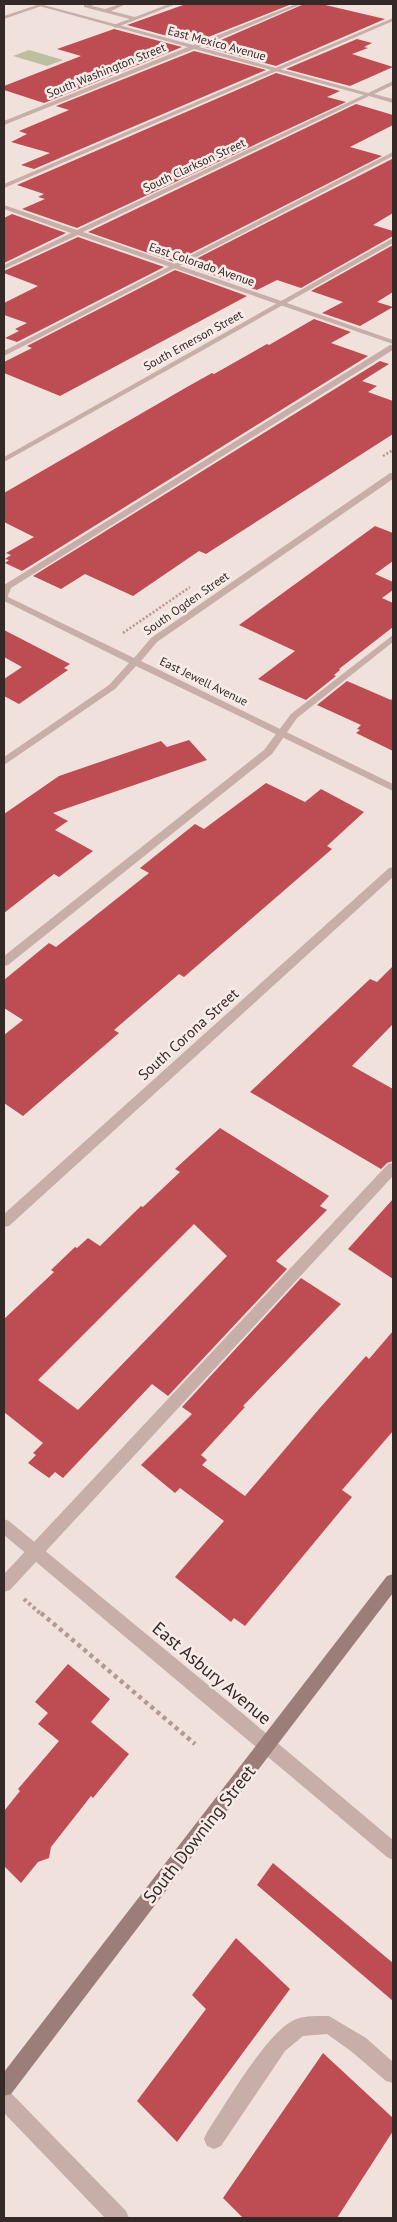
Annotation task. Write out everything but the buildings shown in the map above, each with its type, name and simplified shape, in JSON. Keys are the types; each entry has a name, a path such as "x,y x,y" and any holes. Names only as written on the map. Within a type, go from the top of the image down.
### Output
{"main road":[{"name":"South Downing Street","path":"4,2087 393,1581"}],"street":[{"path":"4,18 40,4"},
{"name":"East Mexico Avenue","path":"40,4 393,101"},
{"path":"92,4 86,6 134,18"},
{"path":"105,11 124,4"},
{"path":"115,26 173,4"},
{"name":"South Washington Street","path":"4,123 300,4"},
{"path":"4,186 393,19"},
{"name":"South Clarkson Street","path":"4,267 393,83"},
{"path":"4,354 393,154"},
{"name":"East Colorado Avenue","path":"4,208 393,342"},
{"name":"South Emerson Street","path":"4,460 393,240"},
{"path":"4,597 7,588 393,347"},
{"name":"South Ogden Street","path":"4,762 112,687 126,675 135,661 154,640 393,475"},
{"name":"East Jewell Avenue","path":"4,597 393,788"},
{"path":"4,962 268,752 294,716 393,638"},
{"name":"South Corona Street","path":"4,1222 393,870"},
{"path":"5,1584 393,1168"},
{"name":"East Asbury Avenue","path":"4,1526 393,1851"},
{"path":"214,2139 278,2044 299,2027 329,2025 359,2045 393,2074"},
{"path":"4,2100 119,2218"}],"path":[{"path":"5,1584 195,1744"}],"green space":[{"path":"29,50 63,60 47,66 13,56"}]}
